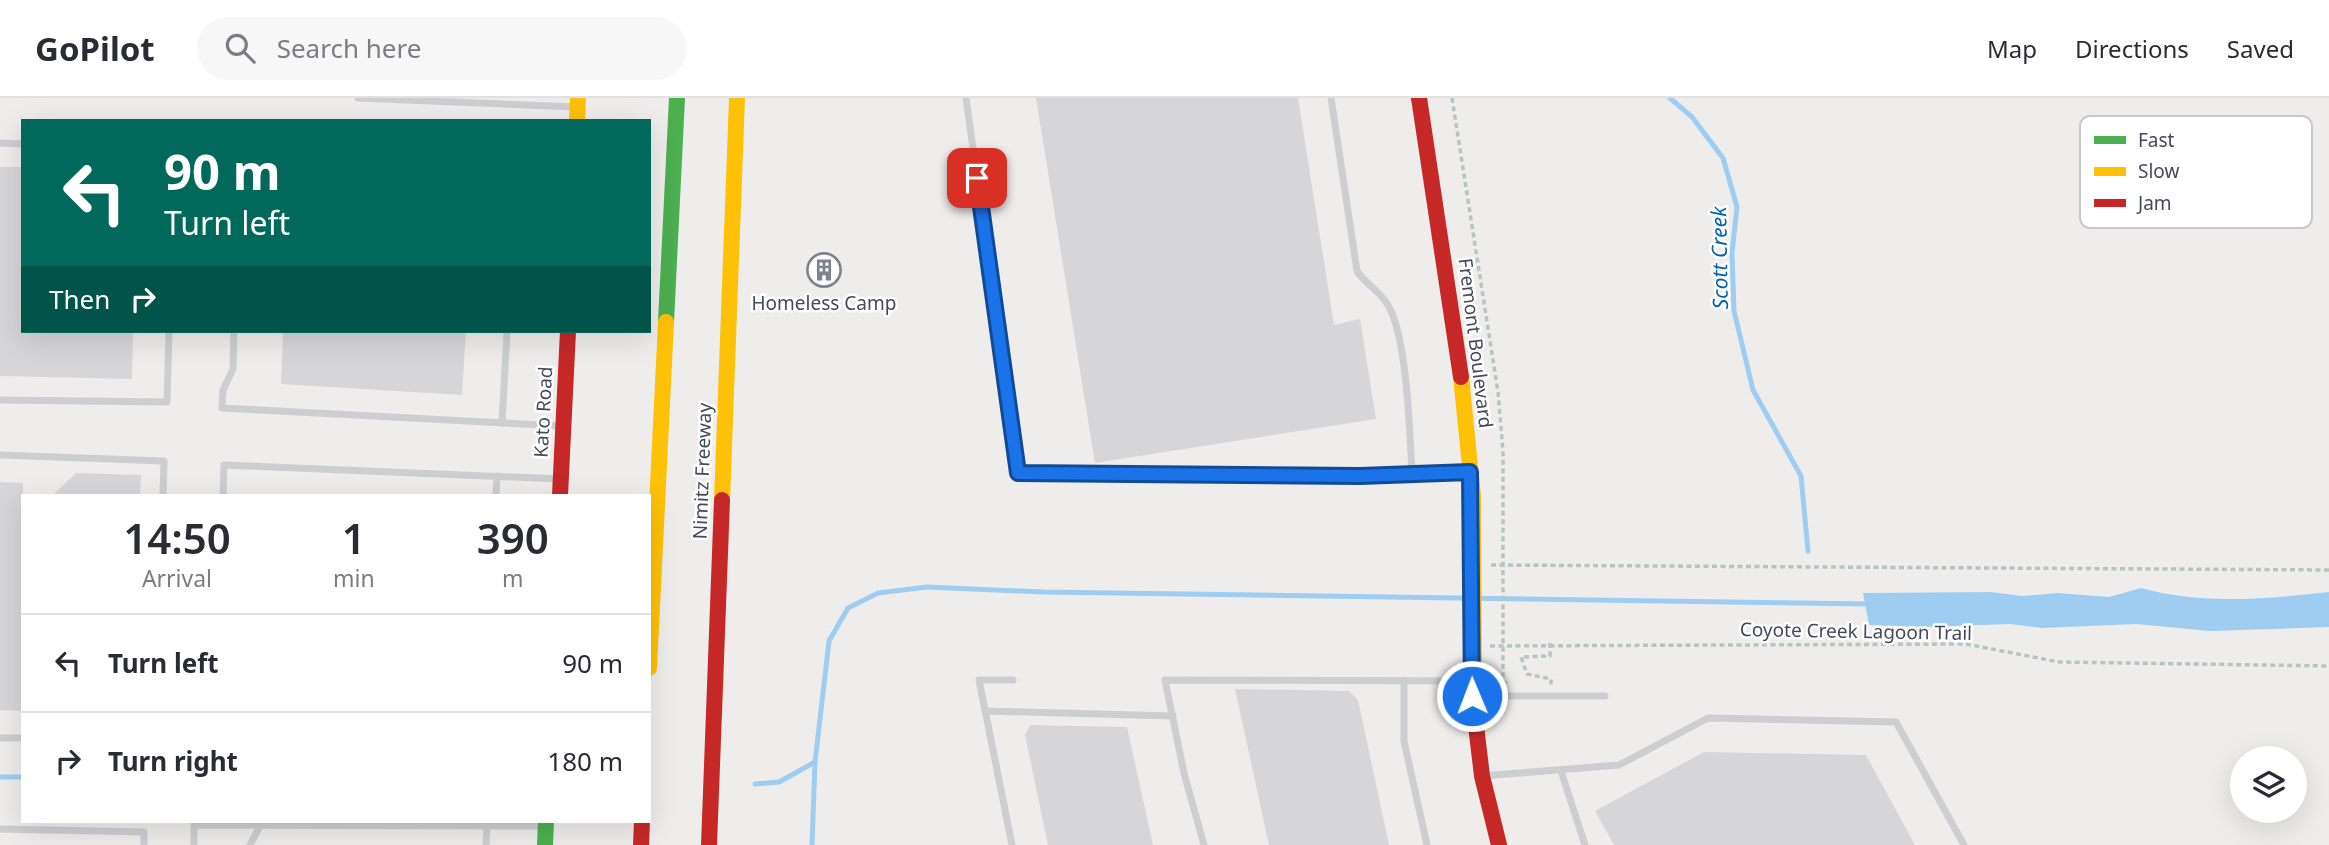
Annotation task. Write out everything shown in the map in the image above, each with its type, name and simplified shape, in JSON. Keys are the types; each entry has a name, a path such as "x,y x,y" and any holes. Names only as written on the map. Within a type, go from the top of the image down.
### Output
{"main road":[{"path":"651,627 677,98"},
{"name":"Nimitz Freeway","path":"709,845 737,98"},
{"name":"Fremont Boulevard","path":"1419,98 1456,331 1470,472 1472,688 1482,776 1499,845"},
{"name":"Kato Road","path":"560,487 568,333"},
{"path":"545,845 546,823"},
{"path":"640,845 642,823"}],"lane":[{"path":"358,98 577,108"},
{"path":"966,98 1018,473 1144,476 1470,472"},
{"path":"1331,98 1357,271 1364,282 1385,299 1394,320 1405,379 1412,474"},
{"path":"0,143 21,144"},
{"path":"0,400 167,402 169,333"},
{"path":"234,333 233,369 223,390 222,408 563,426"},
{"path":"502,423 507,333"},
{"path":"0,455 164,461 163,494"},
{"path":"223,494 224,465 497,476 560,487"},
{"path":"496,494 497,476"},
{"path":"1012,845 979,680 1013,680"},
{"path":"1204,845 1165,680 1404,680 1472,688 1605,696"},
{"path":"1404,680 1404,741 1427,845"},
{"path":"985,711 1172,716"},
{"path":"1482,776 1619,765 1708,719 1896,722 1964,845"},
{"path":"0,738 21,737"},
{"path":"1561,771 1585,845"},
{"path":"194,845 194,825 486,826 546,823"},
{"path":"250,845 260,825"},
{"path":"486,826 486,845"},
{"path":"0,829 145,832 144,845"}],"path":[{"path":"1452,98 1498,392 1503,450 1503,681 1510,685"},
{"path":"1471,565 2329,570"},
{"path":"1537,686 1551,687 1551,679 1527,674 1521,657 1550,656 1550,643"},
{"name":"Coyote Creek Lagoon Trail","path":"1471,652 1502,646 1550,643 1966,645 2059,662 2329,666"}],"water":[{"path":"2141,588 2211,599 2329,592 2329,627 2210,631 2136,624 2042,628 2010,624 1924,627 1869,625 1863,593 1991,592 2022,596 2057,593 2109,597"}],"building":[{"path":"1036,98 1298,98 1334,325 1360,319 1376,419 1095,463"},
{"path":"0,167 21,167 21,333 133,333 132,379 0,376"},
{"path":"283,333 466,333 462,395 281,384"},
{"path":"76,473 141,475 140,494 54,494"},
{"path":"0,482 23,483 21,711 0,710"},
{"path":"1235,689 1349,691 1358,700 1389,845 1269,845"},
{"path":"1030,725 1127,727 1153,845 1048,845 1025,735"},
{"path":"1704,752 1866,755 1915,845 1614,845 1595,811"}],"waterway":[{"name":"Scott Creek","path":"1670,98 1692,117 1723,158 1737,207 1732,253 1734,311 1753,390 1801,476 1808,551"},
{"path":"812,845 815,762 829,641 848,608 878,593 927,587 1043,592 1872,604"},
{"path":"755,784 779,782 815,762"},
{"path":"0,777 21,777"}],"traffic: fast":[{"path":"666,322 677,98"},
{"path":"545,845 546,823"}],"traffic: slow":[{"path":"577,119 578,98"},
{"path":"722,500 737,98"},
{"path":"651,627 666,322"},
{"path":"1461,377 1473,496 1474,709"}],"traffic: jam":[{"path":"1419,98 1461,377"},
{"path":"560,494 568,333"},
{"path":"709,845 722,500"},
{"path":"1474,709 1482,776 1499,845"},
{"path":"641,845 642,823"}],"place":[{"name":"Homeless Camp","path":"824,270"}],"route":[{"path":"977,178 1018,473 1360,476 1470,472 1473,496 1472,696"}]}
